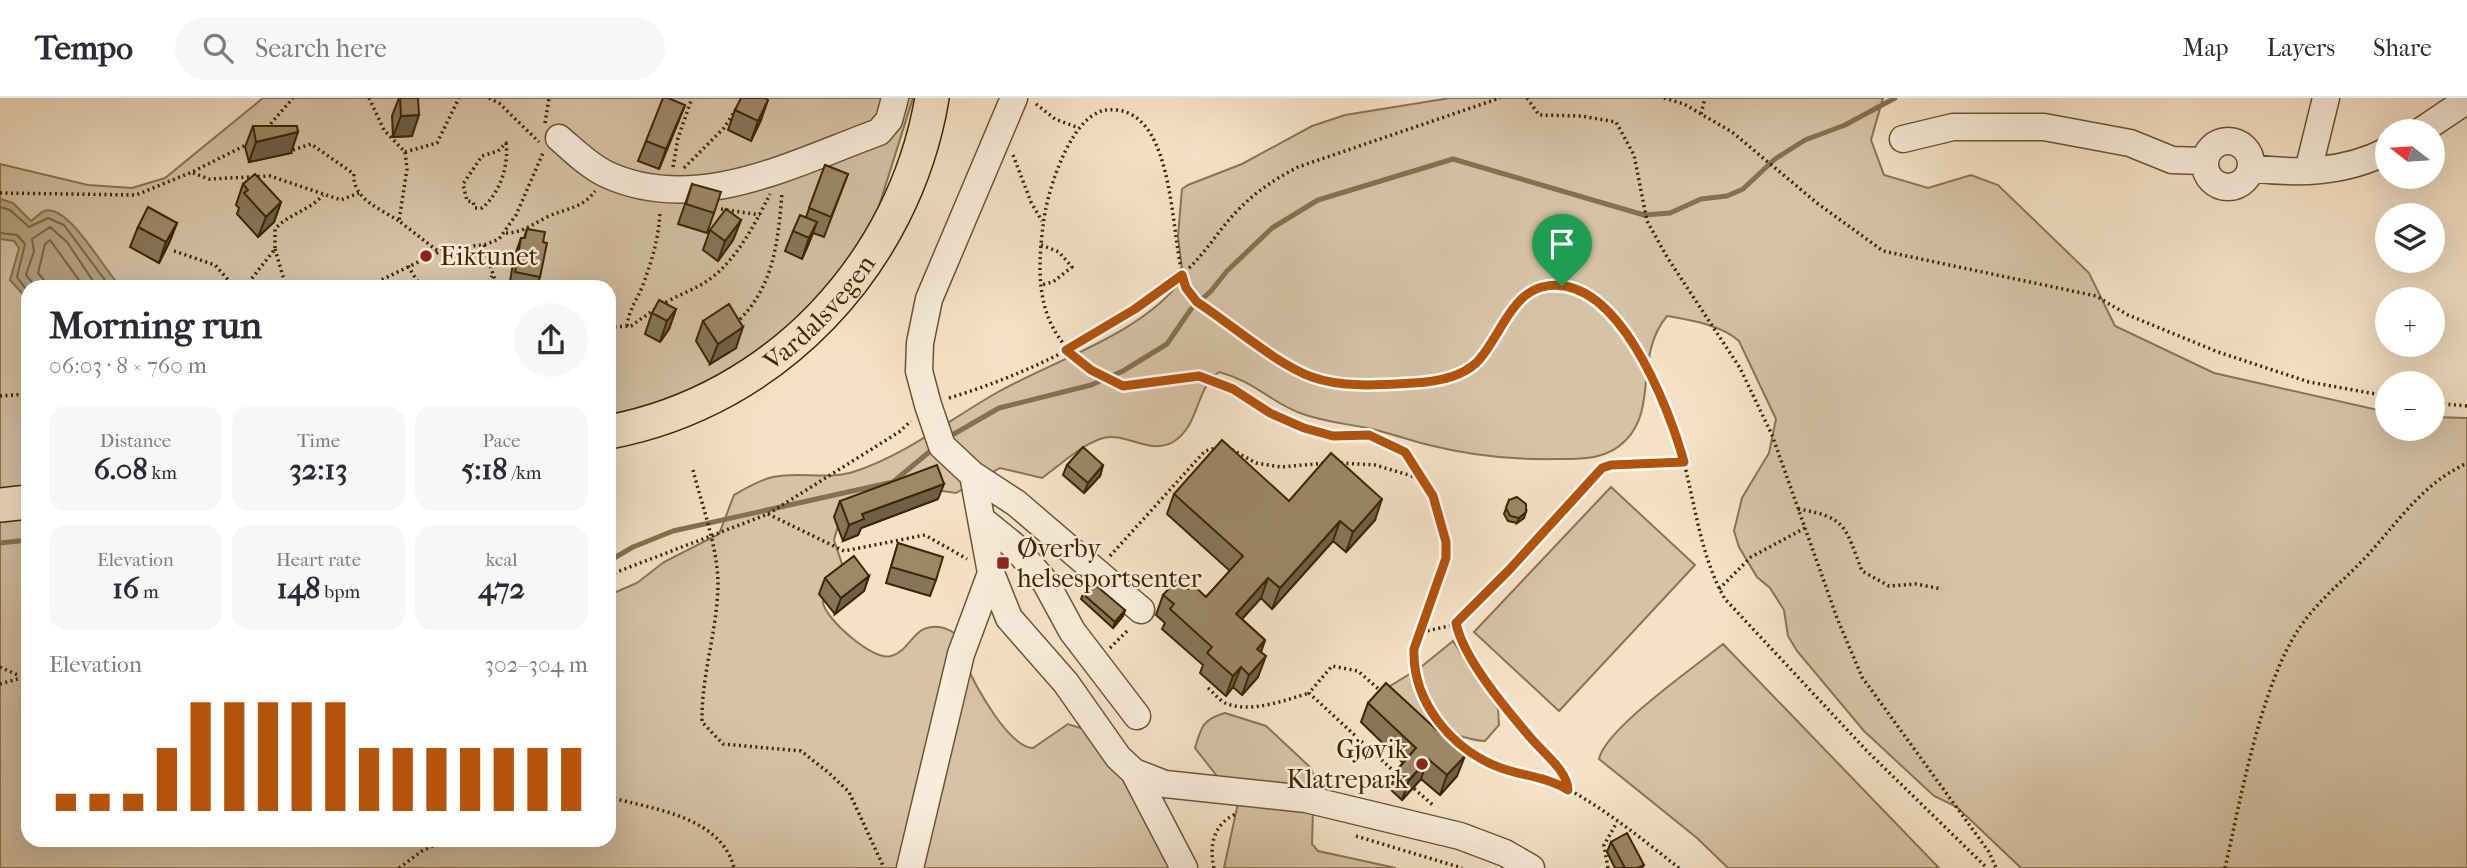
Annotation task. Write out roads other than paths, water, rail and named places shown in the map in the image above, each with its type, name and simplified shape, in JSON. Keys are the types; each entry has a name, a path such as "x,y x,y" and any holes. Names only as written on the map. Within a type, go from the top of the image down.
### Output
{"main road":[{"name":"Vardalsvegen","path":"616,431 649,425 717,396 785,352 813,326 855,280 892,222 920,152 932,98"},
{"path":"0,505 21,503"}],"street":[{"path":"552,143 605,174 687,192 784,171 879,131 889,120 895,98"},
{"path":"1014,98 929,299 920,343 919,371 934,428 942,446 973,475 1016,503 1142,610"},
{"path":"2308,171 2326,98"},
{"path":"2439,119 2467,100"},
{"path":"1903,139 1954,127 2044,127 2130,143 2172,160 2204,161 2209,178 2224,187 2240,184 2251,168 2308,171 2354,164 2375,156"},
{"path":"973,475 991,573 1009,618 1066,683 1118,757 1134,772 1184,868"},
{"path":"981,519 1013,545 1046,583 1072,631 1137,716"},
{"path":"910,868 961,654 991,573"},
{"path":"1134,772 1164,784 1306,799 1460,836 1505,853 1531,868"}],"water":[{"path":"0,199 13,203 31,221 44,211 54,211 75,227 115,280 21,280 21,292 10,280 19,248 14,241 0,239"}],"waterway":[{"path":"947,438 999,408 1091,385 1123,371 1167,344 1191,309 1272,228 1318,200 1453,159 1644,215 1670,213 1701,199 1727,196 1743,189 1775,159 1805,140 1845,125 1895,98"},
{"path":"616,557 673,531 893,482 934,448"},
{"path":"0,543 21,541"}],"place":[{"name":"Eiktunet","path":"426,256"},
{"name":"Øverby helsesportsenter","path":"1003,563"},
{"name":"Gjøvik Klatrepark","path":"1422,764"}]}
